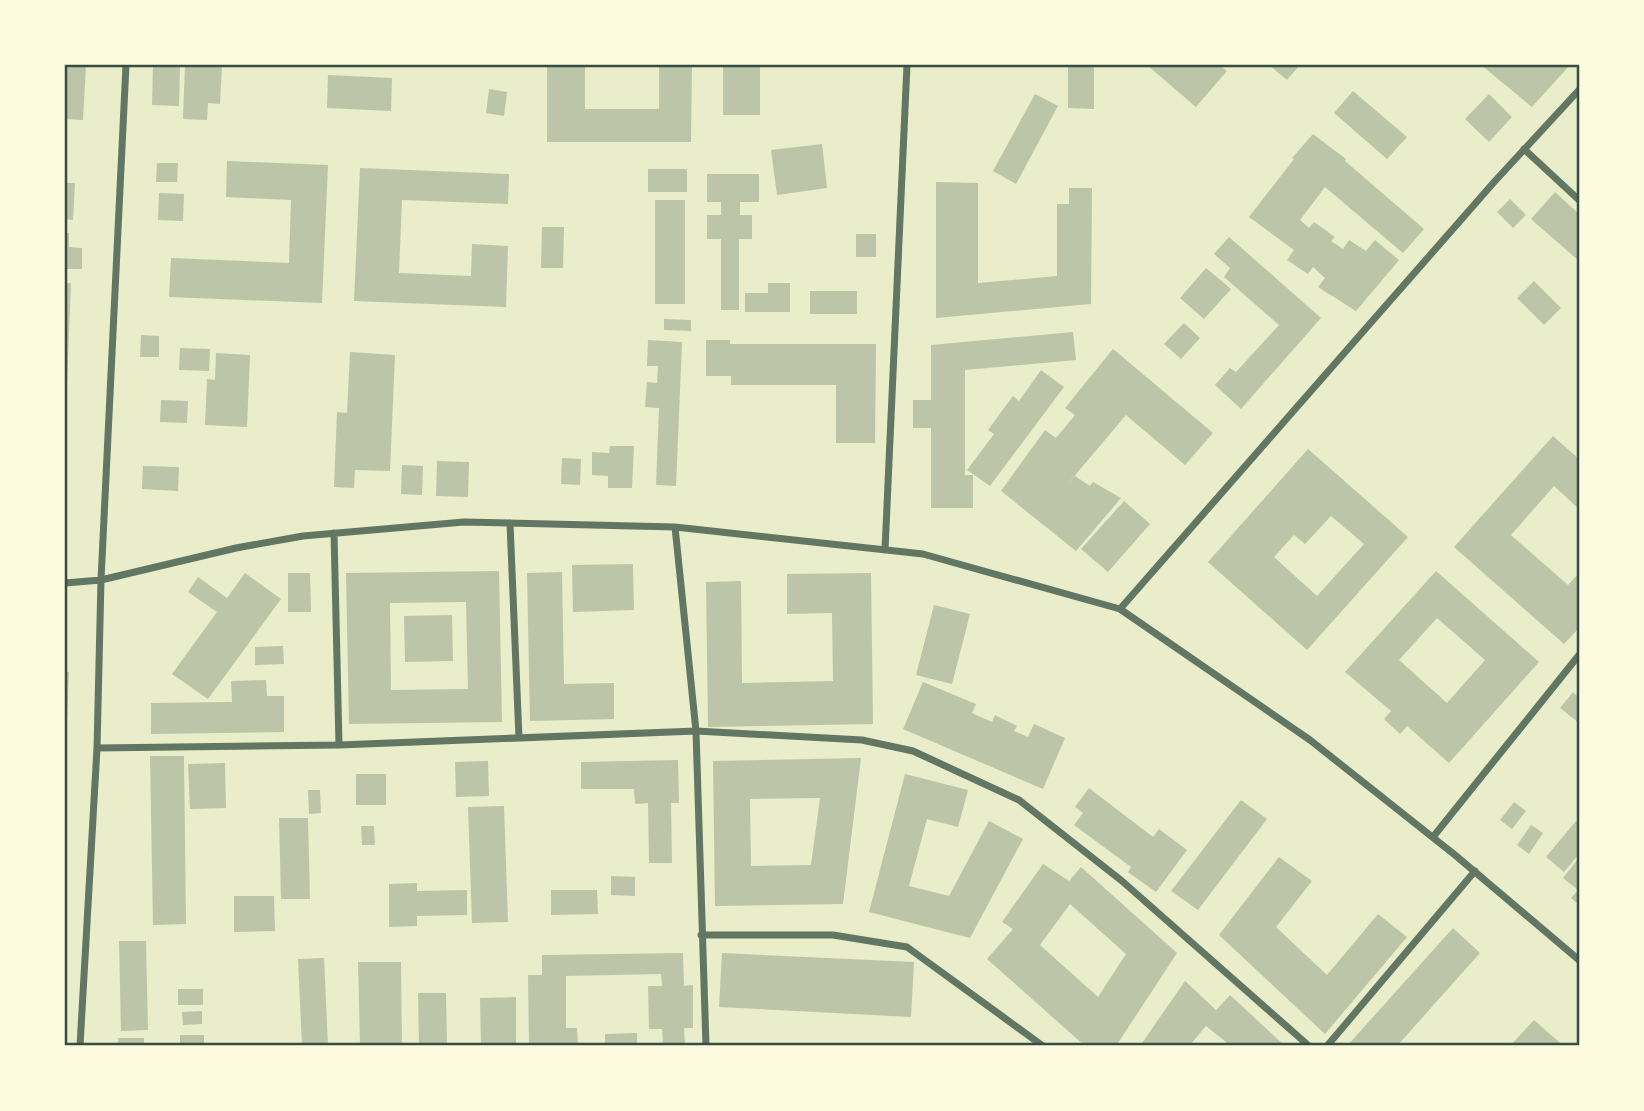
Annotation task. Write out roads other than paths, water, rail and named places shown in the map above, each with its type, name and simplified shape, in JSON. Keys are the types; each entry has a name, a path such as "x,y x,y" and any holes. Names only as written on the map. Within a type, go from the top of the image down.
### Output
{"street":[{"path":"80,1046 97,748 101,580 126,65"},
{"path":"885,550 907,65"},
{"path":"1120,609 1524,149 1579,90"},
{"path":"1524,149 1579,200"},
{"path":"65,583 101,580 236,548 303,536 464,522 675,527 923,554 1120,609 1310,740 1475,871 1579,960"},
{"path":"510,523 519,738"},
{"path":"675,527 696,731 706,1046"},
{"path":"334,533 339,745"},
{"path":"1433,837 1579,655"},
{"path":"97,748 339,745 696,731 862,740 913,751 1019,800 1122,881 1309,1046"},
{"path":"1327,1046 1475,871"},
{"path":"701,935 833,935 907,947 1042,1046"}]}
